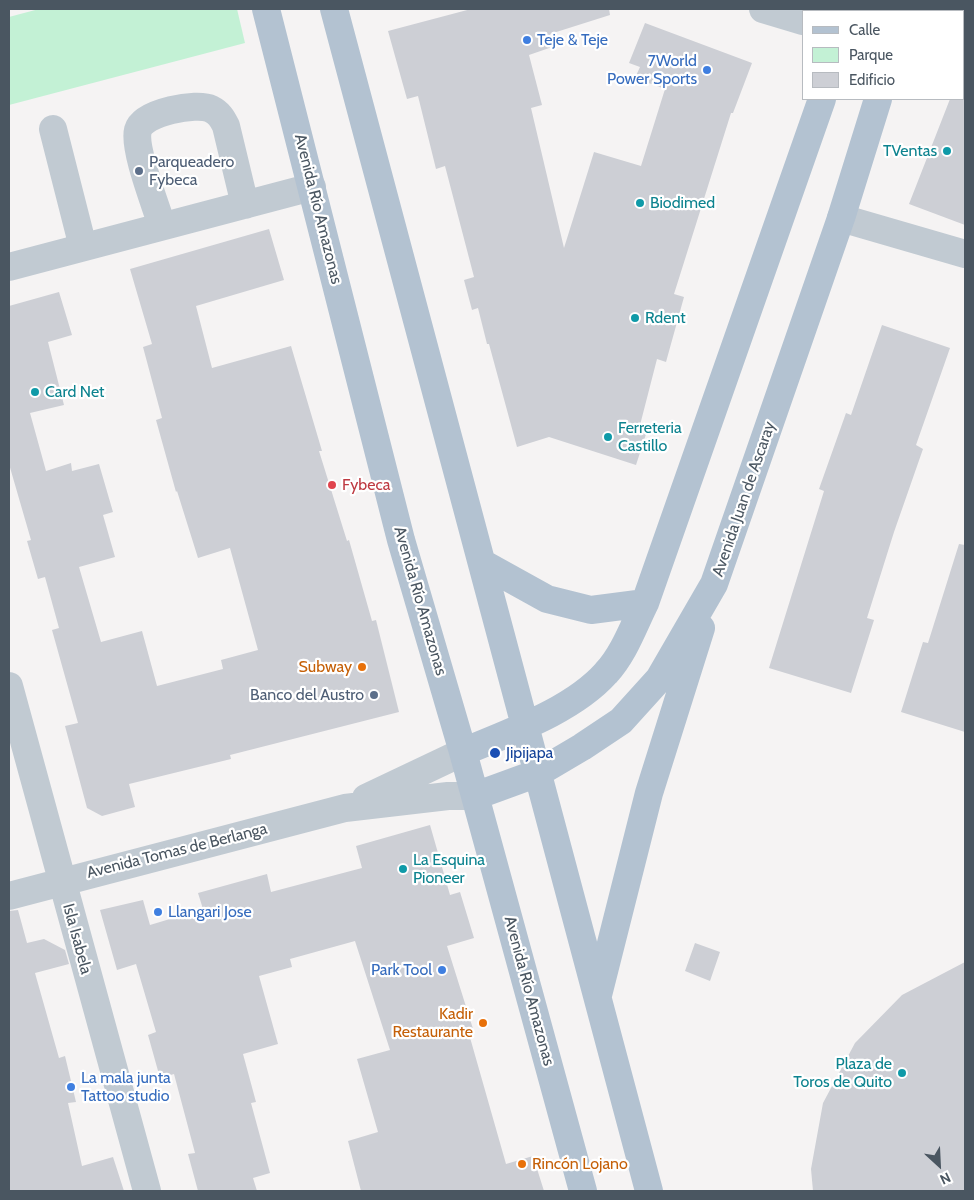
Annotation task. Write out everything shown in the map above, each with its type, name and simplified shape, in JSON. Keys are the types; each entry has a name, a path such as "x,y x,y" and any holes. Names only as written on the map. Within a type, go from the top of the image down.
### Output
{"main road":[{"name":"Avenida Río Amazonas","path":"266,9 401,540 463,752 583,1191"},
{"path":"334,9 649,1191"},
{"path":"463,752 525,726 577,698 607,672 628,638 645,603 822,100"},
{"name":"Avenida Juan de Ascaray","path":"475,796 538,773 621,721 659,679 714,584 841,218 878,100"},
{"path":"482,563 546,599 591,610 645,603"},
{"path":"597,997 649,793 714,584"}],"street":[{"path":"763,9 802,21"},
{"path":"162,226 137,144 138,128 145,120 160,113 186,108 209,108 220,114 226,126 244,204"},
{"path":"53,129 83,247"},
{"path":"9,267 312,187"},
{"path":"841,218 965,254"},
{"name":"Isla Isabela","path":"9,686 147,1191"},
{"name":"Avenida Tomas de Berlanga","path":"345,808 463,752"},
{"name":"Avenida Tomas de Berlanga","path":"9,896 345,808 448,796 475,796"}],"green space":[{"path":"39,9 237,9 245,43 9,105 9,17"}],"building":[{"path":"471,9 609,9 610,15 550,34 555,46 529,55 542,105 531,108 564,248 594,152 641,166 665,89 635,78 640,67 629,63 645,23 752,63 733,113 731,113 674,294 684,297 666,362 657,359 639,429 647,431 636,465 549,437 517,447 478,308 472,310 464,280 474,277 445,166 436,169 418,96 407,99 388,31"},
{"name":"TVentas","path":"964,64 965,225 909,204 950,100 964,100"},
{"path":"269,229 284,280 196,306 212,368 291,346 322,451 319,451 347,541 349,540 372,621 376,620 399,712 230,755 231,759 129,784 135,807 102,816 87,808 65,726 78,723 52,630 59,628 45,577 38,579 27,541 31,540 9,464 9,306 59,292 72,335 48,342 64,405 30,413 46,471 71,463 72,471 99,464 113,512 103,515 115,557 79,567 101,642 142,631 157,686 223,669 221,660 258,650 230,548 198,558 176,492 156,420 162,418 143,347 152,344 130,269"},
{"path":"882,325 950,348 916,445 923,449 867,618 874,620 851,693 769,668 824,491 819,489 846,413 851,415"},
{"path":"959,544 965,545 965,732 901,712 923,642 928,643"},
{"path":"430,825 450,895 460,892 474,938 447,946 474,1032 469,1034 506,1164 533,1156 544,1191 361,1191 348,1141 378,1132 357,1059 390,1050 355,941 290,959 292,967 259,976 278,1044 243,1054 256,1102 251,1103 270,1173 253,1178 257,1191 198,1191 188,1154 195,1153 174,1074 160,1078 148,1035 156,1032 136,964 117,970 100,910 143,900 150,925 203,909 198,893 267,874 271,892 362,868 356,846"},
{"path":"18,910 27,943 44,939 65,950 69,964 35,973 59,1058 65,1056 76,1102 68,1103 82,1166 113,1157 124,1191 9,1191 9,911"},
{"path":"695,943 720,952 710,981 685,971"},
{"name":"Plaza de Toros de Quito","path":"965,962 965,1191 813,1191 811,1169 823,1103 855,1043 902,995"}],"place":[{"name":"Teje & Teje","path":"527,40"},
{"name":"7World Power Sports","path":"707,70"},
{"name":"TVentas","path":"947,151"},
{"name":"Parqueadero Fybeca","path":"139,171"},
{"name":"Biodimed","path":"640,203"},
{"name":"Rdent","path":"635,318"},
{"name":"Card Net","path":"35,392"},
{"name":"Ferreteria Castillo","path":"608,437"},
{"name":"Fybeca","path":"332,485"},
{"name":"Subway","path":"362,667"},
{"name":"Banco del Austro","path":"374,695"},
{"name":"Jipijapa","path":"495,753"},
{"name":"La Esquina Pioneer","path":"403,869"},
{"name":"Llangari Jose","path":"158,912"},
{"name":"Park Tool","path":"442,970"},
{"name":"Kadir Restaurante","path":"483,1023"},
{"name":"Plaza de Toros de Quito","path":"902,1073"},
{"name":"La mala junta Tattoo studio","path":"71,1087"},
{"name":"Rincón Lojano","path":"522,1164"}]}
